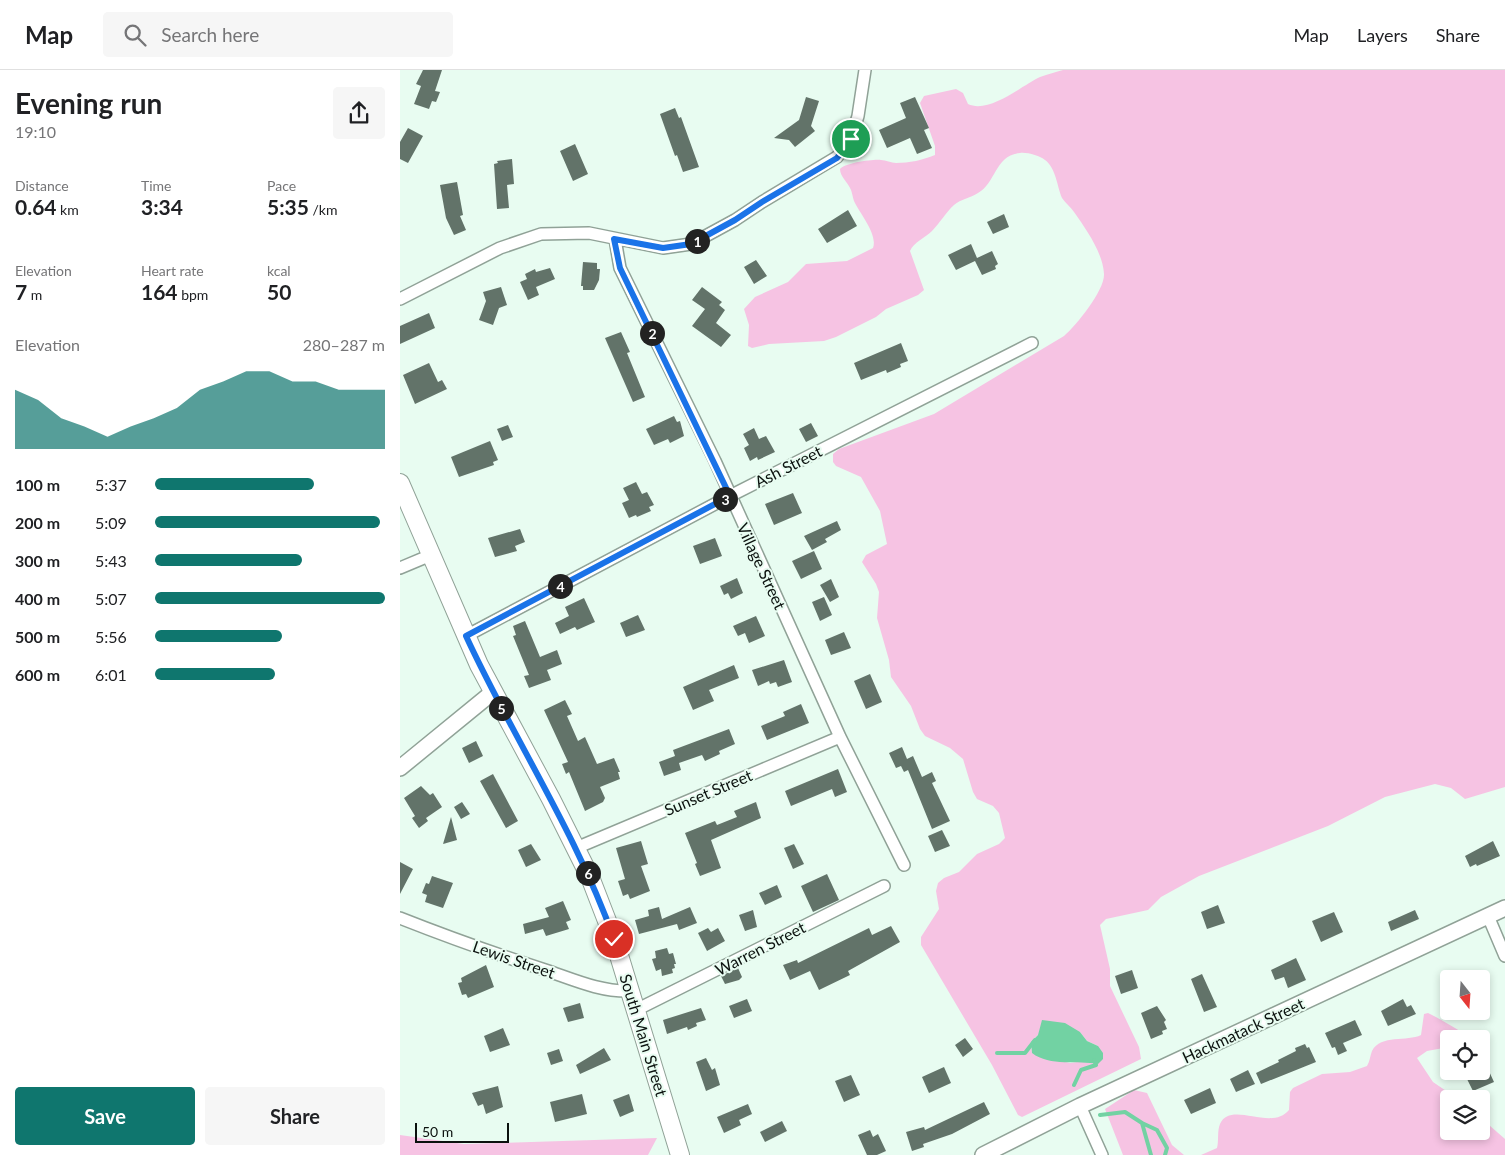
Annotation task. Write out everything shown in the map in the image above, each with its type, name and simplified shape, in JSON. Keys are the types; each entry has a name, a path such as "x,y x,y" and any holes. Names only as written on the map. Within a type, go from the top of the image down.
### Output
{"main road":[{"name":"South Main Street","path":"400,483 466,636 493,692 576,848 605,914 680,1155"}],"street":[{"path":"400,298 500,248 541,234 589,233 663,248 691,244 735,220 837,158 851,139 858,116 865,70"},
{"name":"Village Street","path":"614,239 620,268 730,496 840,737 904,865"},
{"name":"Ash Street","path":"466,636 730,496 1032,343"},
{"path":"400,568 431,556"},
{"path":"400,768 493,692"},
{"name":"Sunset Street","path":"576,848 840,737"},
{"name":"Warren Street","path":"636,1010 884,886"},
{"name":"Hackmatack Street","path":"983,1155 1080,1106 1505,908"},
{"path":"1488,916 1505,956"},
{"name":"Lewis Street","path":"400,918 502,956 591,985 608,990 630,990"},
{"path":"1080,1106 1102,1155"}],"shaded area":[{"path":"1063,70 1505,70 1505,787 1465,799 1451,788 1435,784 1385,797 1328,826 1199,876 1161,897 1148,910 1106,919 1100,925 1110,969 1110,986 1139,1047 1141,1059 1022,1117 1018,1115 992,1065 921,945 921,937 939,909 936,891 938,883 944,878 959,872 977,854 999,844 1005,838 999,813 993,806 977,799 963,759 950,748 925,736 920,729 911,706 891,677 889,660 877,618 879,592 862,562 866,555 887,544 880,511 861,477 836,466 833,462 833,454 839,449 934,414 1064,336 1082,316 1100,289 1104,274 1101,258 1084,226 1062,198 1054,172 1049,163 1037,156 1020,153 1005,159 984,188 975,195 954,205 932,231 912,248 910,251 924,290 918,295 886,309 876,317 836,337 824,341 769,344 752,348 748,346 749,325 744,309 755,297 788,282 806,264 847,261 873,248 874,242 871,230 854,201 851,190 841,175 840,169 853,163 866,161 906,162 921,160 935,155 935,146 920,103 924,96 956,89 963,93 968,104 976,106 985,105 1005,98 1040,77","holes":["1080,1032 1087,1041 1098,1046 1098,1064 1083,1061 1070,1063 1032,1053 1031,1042 1038,1035"]},
{"path":"1428,1013 1458,1030 1440,1030 1440,1049 1427,1051 1417,1058 1433,1082 1445,1090 1440,1090 1440,1140 1490,1140 1490,1126 1505,1139 1505,1155 1201,1155 1217,1148 1219,1127 1225,1117 1233,1115 1262,1118 1281,1116 1289,1110 1290,1092 1293,1088 1322,1074 1350,1072 1367,1066 1372,1051 1381,1042 1421,1035 1424,1014"},
{"path":"1042,1020 1065,1023 1080,1032 1087,1041 1098,1046 1103,1053 1103,1059 1098,1064 1056,1062 1032,1053 1031,1042 1038,1035"},
{"path":"1134,1090 1147,1093 1172,1145 1184,1155 1123,1155 1105,1109"},
{"path":"400,1135 464,1144 657,1138 648,1155 400,1155"}],"building":[{"path":"423,70 442,70 435,91 440,92 436,102 432,101 429,109 414,104 421,86 416,84"},
{"path":"806,97 819,101 811,126 815,131 795,147 789,140 774,138 799,120"},
{"path":"915,97 929,128 924,130 932,148 917,154 910,138 887,148 879,130 906,118 900,103"},
{"path":"675,108 679,118 681,117 699,167 683,172 677,155 675,156 660,114"},
{"path":"408,128 423,136 408,163 400,159 400,142"},
{"path":"575,144 588,174 573,181 560,151"},
{"path":"512,159 514,184 507,185 509,208 497,209 494,164 498,163 497,161"},
{"path":"457,182 463,215 460,216 466,230 454,235 446,218 440,185"},
{"path":"848,210 857,226 827,243 818,229"},
{"path":"1004,214 1009,227 993,234 987,222"},
{"path":"971,244 977,258 992,251 998,264 995,266 996,269 982,275 975,261 956,270 948,255"},
{"path":"756,260 767,276 754,284 744,267"},
{"path":"583,262 597,263 597,269 600,269 599,280 594,290 583,290 583,286 581,286"},
{"path":"550,268 555,279 536,287 539,295 528,300 520,282 527,279 525,274 535,269 536,272"},
{"path":"501,287 507,305 499,308 493,325 479,320 486,301 483,292"},
{"path":"702,287 722,302 719,305 725,310 716,323 731,335 721,347 692,326 705,309 692,300"},
{"path":"429,313 435,328 400,344 400,326"},
{"path":"621,332 630,352 627,353 645,397 633,402 605,338"},
{"path":"901,343 908,361 900,364 901,367 887,373 886,370 861,380 854,363"},
{"path":"429,363 438,382 442,380 447,389 415,404 403,375"},
{"path":"674,416 677,422 680,421 684,436 670,443 668,439 654,445 646,429"},
{"path":"811,423 818,436 806,442 799,429"},
{"path":"508,425 513,437 502,441 497,429"},
{"path":"754,428 759,439 766,436 775,452 758,460 757,457 750,461 744,448 749,445 743,434"},
{"path":"490,441 498,460 493,462 494,465 459,477 451,457"},
{"path":"636,482 642,494 647,492 654,505 649,507 651,511 629,518 622,503 629,500 623,488"},
{"path":"793,493 802,513 774,525 765,504"},
{"path":"837,521 841,530 825,539 827,542 812,550 804,536"},
{"path":"520,529 525,542 515,546 517,551 495,557 488,538"},
{"path":"715,538 722,556 700,564 693,546"},
{"path":"814,551 822,569 801,579 792,561"},
{"path":"737,578 743,593 731,599 728,593 724,595 720,586"},
{"path":"831,579 839,597 830,602 820,585"},
{"path":"824,597 832,615 820,621 812,602"},
{"path":"584,598 595,622 577,630 575,627 560,634 555,623 569,616 565,607"},
{"path":"638,615 645,630 626,637 620,623"},
{"path":"756,616 765,636 749,643 745,633 738,636 733,626"},
{"path":"525,621 540,657 557,650 562,664 547,670 551,680 529,688 524,676 529,675 513,636 516,635 513,626"},
{"path":"844,632 851,648 831,655 825,640"},
{"path":"784,660 792,682 778,687 776,682 770,684 769,681 758,686 752,670"},
{"path":"734,665 739,678 709,690 714,701 693,710 683,687"},
{"path":"870,674 882,702 866,709 854,681"},
{"path":"565,700 572,714 567,716 578,741 585,737 597,764 614,758 620,772 618,772 620,779 600,787 605,798 603,802 585,811 569,772 566,774 562,764 568,762 544,710"},
{"path":"801,704 809,723 767,740 761,726 785,716 783,712"},
{"path":"729,729 735,744 719,751 720,754 705,761 702,755 679,763 681,770 664,776 659,762 675,756 673,750"},
{"path":"476,741 483,756 469,763 462,748"},
{"path":"902,747 907,759 913,756 922,777 932,772 936,781 932,783 950,821 932,829 908,770 904,772 901,766 896,768 889,753"},
{"path":"838,769 847,792 835,797 832,789 791,806 785,791"},
{"path":"493,774 518,821 506,828 480,781"},
{"path":"421,786 430,795 433,793 442,807 426,818 428,821 419,828 412,818 415,816 404,798"},
{"path":"462,802 470,814 461,819 454,807"},
{"path":"756,802 761,818 711,840 721,868 700,876 685,833 715,821 717,825 737,817 734,811"},
{"path":"451,817 457,840 443,844"},
{"path":"942,830 950,846 935,852 928,836"},
{"path":"641,841 648,864 641,866 650,891 630,899 628,894 623,896 618,881 625,879 616,848"},
{"path":"1493,841 1500,856 1470,867 1465,856"},
{"path":"531,844 541,860 526,867 518,850"},
{"path":"794,844 804,864 793,869 784,848"},
{"path":"400,862 413,869 400,894"},
{"path":"827,874 839,900 813,912 801,886"},
{"path":"432,876 453,883 443,908 425,902 427,895 422,893 426,883 429,884"},
{"path":"777,885 782,897 765,905 759,893"},
{"path":"563,901 571,920 566,922 569,929 546,936 543,929 525,934 523,924 549,917 545,908"},
{"path":"1218,905 1225,923 1207,929 1201,912"},
{"path":"659,907 662,919 690,907 697,923 679,930 677,924 639,934 635,920 649,916 648,910"},
{"path":"753,910 757,927 745,931 739,915"},
{"path":"1415,910 1419,919 1391,931 1388,922"},
{"path":"1334,912 1343,932 1321,942 1312,921"},
{"path":"891,926 900,942 848,971 850,975 819,990 810,971 790,980 783,965 797,960 798,963 869,928 872,935"},
{"path":"708,928 711,932 718,928 725,941 707,951 698,933"},
{"path":"667,948 669,954 673,953 676,964 674,964 675,968 672,969 673,973 662,976 661,969 656,971 652,959 656,958 655,951"},
{"path":"1296,958 1306,980 1288,988 1284,977 1275,980 1271,970"},
{"path":"486,965 494,987 468,998 466,994 462,995 458,983 462,982 461,978"},
{"path":"738,968 742,977 739,980 725,984 721,976"},
{"path":"1132,970 1138,988 1121,994 1115,976"},
{"path":"1202,974 1217,1007 1204,1012 1191,979"},
{"path":"747,999 752,1011 734,1018 729,1006"},
{"path":"1403,999 1407,1007 1411,1005 1416,1014 1388,1026 1381,1011"},
{"path":"580,1003 584,1018 568,1022 563,1008"},
{"path":"1157,1006 1166,1020 1164,1022 1167,1029 1162,1031 1163,1034 1151,1039 1141,1013"},
{"path":"701,1008 706,1020 696,1023 697,1026 688,1030 687,1027 667,1034 663,1020"},
{"path":"1355,1020 1362,1035 1343,1043 1347,1051 1338,1055 1335,1047 1332,1048 1325,1033"},
{"path":"503,1028 510,1045 490,1052 484,1036"},
{"path":"965,1038 973,1049 963,1057 955,1045"},
{"path":"1305,1044 1307,1048 1309,1047 1316,1062 1261,1084 1256,1073 1279,1062 1278,1060 1296,1051 1295,1048"},
{"path":"604,1048 611,1060 580,1074 576,1065"},
{"path":"559,1049 563,1061 551,1065 547,1053"},
{"path":"706,1058 712,1070 715,1068 720,1085 706,1091 696,1062"},
{"path":"944,1067 951,1083 929,1093 922,1077"},
{"path":"1248,1070 1255,1084 1236,1092 1230,1079"},
{"path":"1490,1073 1494,1082 1472,1090 1468,1080 1490,1080"},
{"path":"851,1075 860,1095 844,1102 835,1081"},
{"path":"498,1086 503,1107 486,1114 483,1104 478,1106 472,1093"},
{"path":"1210,1088 1216,1103 1191,1114 1184,1100"},
{"path":"582,1094 587,1114 555,1122 550,1102"},
{"path":"629,1094 634,1111 620,1117 613,1100"},
{"path":"984,1102 990,1114 952,1134 923,1144 924,1147 912,1151 906,1132 924,1127 925,1130"},
{"path":"748,1104 752,1114 739,1120 741,1125 724,1133 717,1117"},
{"path":"782,1121 787,1131 765,1142 760,1132"},
{"path":"870,1130 873,1137 878,1134 886,1151 877,1155 867,1155 858,1135"}],"waterway":[{"path":"997,1053 1025,1053 1035,1040"},
{"path":"1074,1085 1081,1070 1096,1065 1094,1060"},
{"path":"1100,1115 1125,1112 1142,1123 1151,1155"},
{"path":"1142,1123 1157,1130 1167,1148 1165,1155"}],"route":[{"path":"614,939 590,877 576,848 493,692 466,636 730,496 715,460 620,268 614,239 663,248 691,244 735,220 837,158 851,139"}]}
